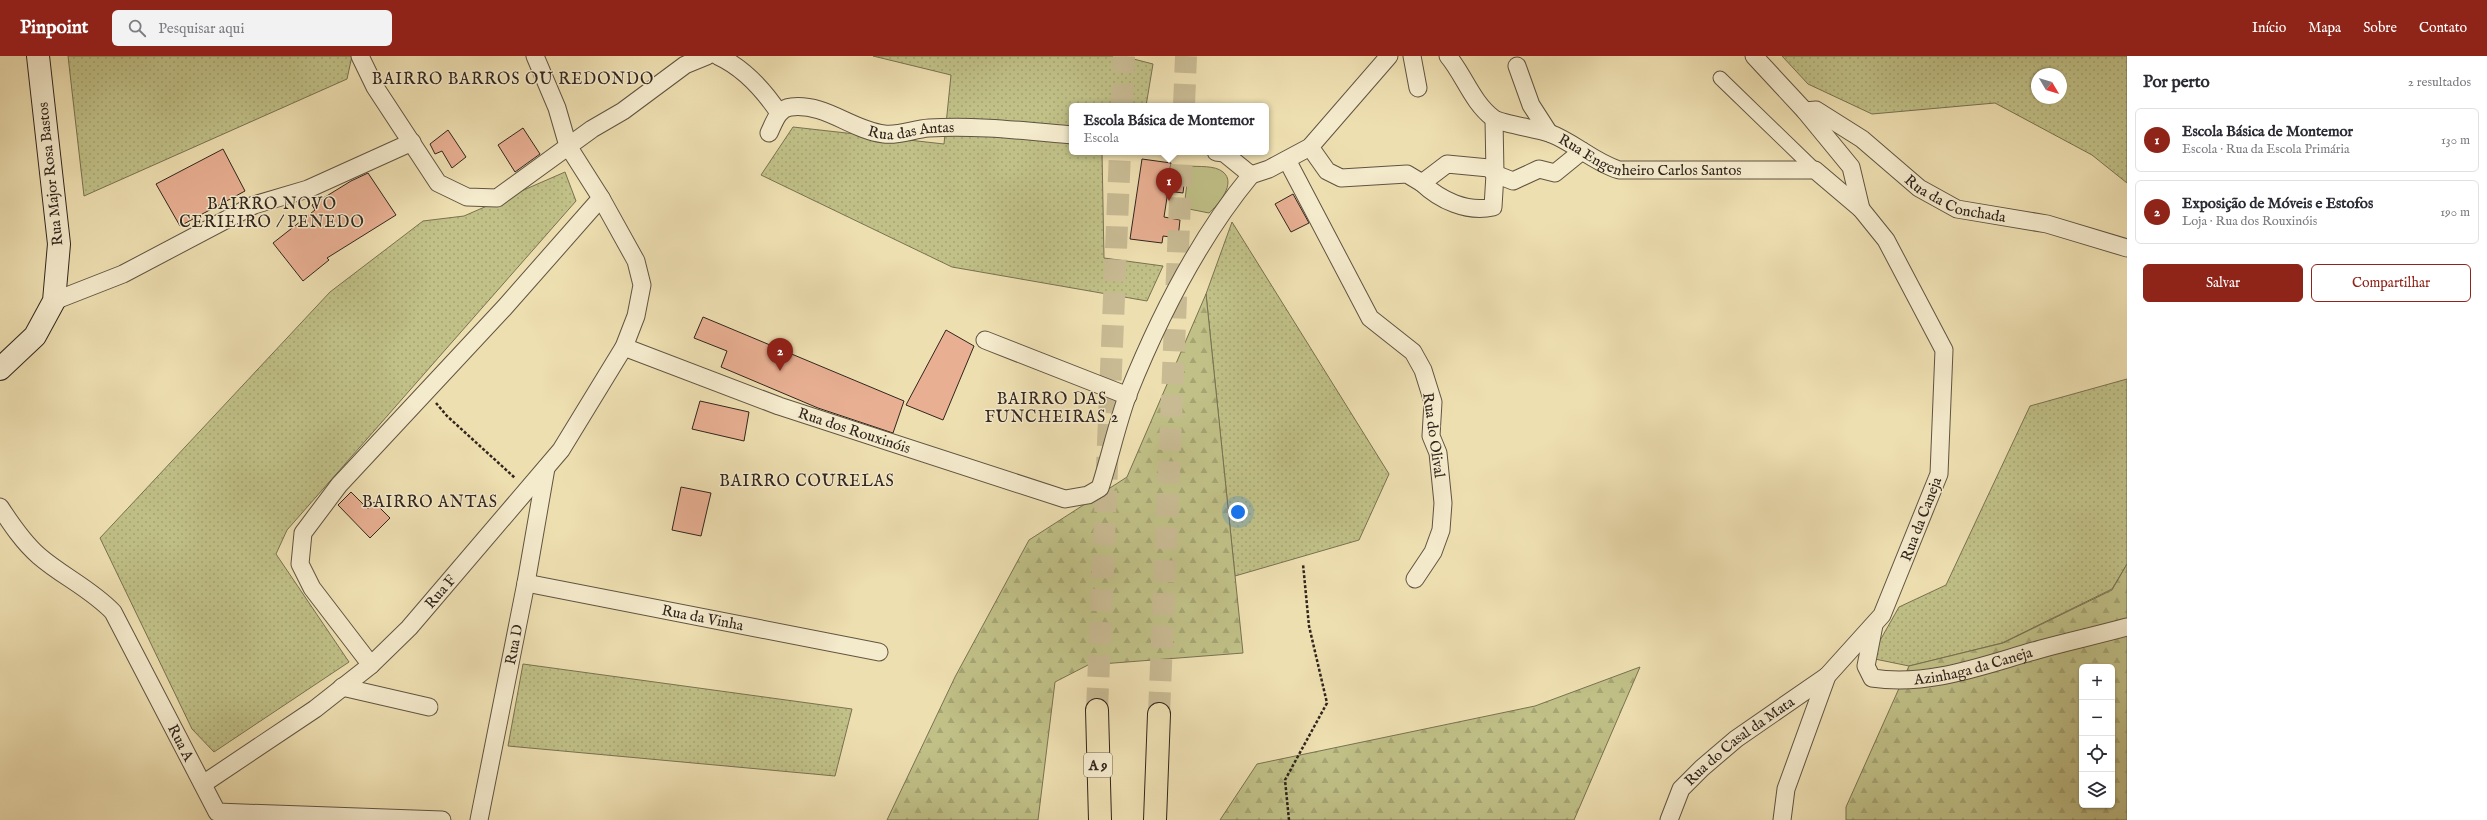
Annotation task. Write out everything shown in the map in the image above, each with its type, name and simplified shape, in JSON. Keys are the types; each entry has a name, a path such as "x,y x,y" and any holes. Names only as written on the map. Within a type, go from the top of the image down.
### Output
{"highway":[{"name":"A 9","path":"1097,710 1100,820"},
{"path":"1155,820 1159,714"}],"main road":[{"name":"Rua Major Rosa Bastos","path":"0,369 35,336 54,301 59,244 38,56"}],"street":[{"path":"360,56 375,87 438,182 467,197 497,198 568,146 623,111 683,60 707,56"},
{"name":"Rua F","path":"203,784 315,709 371,665 409,628 561,450 624,347 636,316 642,285 636,261 601,198 568,146 557,108 535,56"},
{"path":"718,56 734,63 766,93 779,113 769,133"},
{"path":"985,340 1128,396 1171,296 1225,206 1251,175 1287,160 1310,147 1389,56"},
{"path":"1412,56 1418,88"},
{"path":"1754,56 1805,111 1851,167 1861,208"},
{"path":"1310,147 1327,171 1341,178 1406,174 1422,183 1434,194 1460,205 1474,209 1493,207 1495,174 1494,119 1479,104 1452,62"},
{"path":"1517,66 1531,105 1549,133"},
{"path":"1720,78 1815,170 1861,208"},
{"name":"Rua das Antas","path":"779,113 790,107 823,110 862,127 884,134 928,128 1017,130 1069,135"},
{"name":"Rua da Conchada","path":"1805,111 1816,110 1862,139 1919,188 1957,209 2047,224 2127,248"},
{"name":"Rua Engenheiro Carlos Santos","path":"1494,119 1549,133 1604,165 1619,170 1815,170"},
{"path":"54,301 123,274 254,205 308,189 412,142"},
{"path":"1422,183 1447,164 1489,168 1495,174 1513,181 1539,169 1555,173 1582,151"},
{"path":"1226,155 1251,175"},
{"name":"Rua do Olival","path":"1287,160 1370,318 1413,352 1423,370 1433,402 1432,436 1438,453 1443,503 1441,530 1433,552 1415,579"},
{"path":"371,665 309,582 300,564 303,533 340,485 563,242 601,198"},
{"name":"Rua da Caneja","path":"1782,820 1786,788 1827,676 1882,615 1939,474 1944,350 1886,240 1861,208"},
{"name":"Rua dos Rouxinóis","path":"624,347 779,406 950,463 1065,499 1088,496 1100,488 1128,396"},
{"name":"Rua D","path":"479,820 526,583 546,468"},
{"name":"Rua A","path":"0,507 11,524 38,555 102,601 113,612 203,784 217,816 442,820"},
{"name":"Rua da Vinha","path":"526,583 879,652"},
{"name":"Azinhaga da Caneja","path":"1874,625 1866,666 1872,678 1884,680 1954,676 2041,649 2127,627"},
{"name":"Rua do Casal da Mata","path":"1669,820 1681,789 1702,768 1736,739 1827,676"},
{"path":"342,687 429,707"}],"path":[{"path":"426,391 447,416 527,490"},
{"path":"1289,820 1285,780 1327,703 1309,626 1302,564"}],"green space":[{"path":"68,56 352,56 347,79 84,196"},
{"path":"873,56 1122,56 1153,64 1146,103 1069,103 1069,155 1102,155 1104,258 1163,266 1147,301 952,267 761,175 793,127 944,144 951,75"},
{"path":"1782,56 2127,56 2127,183 2092,155 1995,103 1872,114 1808,84"},
{"path":"1189,166 1216,168 1223,172 1227,177 1228,182 1225,194 1209,213 1184,208"},
{"path":"565,172 576,201 287,530 276,554 349,662 214,752 192,729 100,538 330,292 423,221 464,216"},
{"path":"1232,222 1389,474 1359,540 1235,576 1206,294"},
{"path":"1206,294 1243,653 1088,665 1055,682 1038,820 887,820 955,677 1029,540 1127,477"},
{"path":"2127,379 2127,564 2112,589 2002,643 1909,666 1870,658 1899,607 1946,585 2030,406"},
{"path":"2127,564 2127,820 1846,820 1846,807 1909,666 2003,643 2112,590"},
{"path":"523,664 852,709 835,776 508,746"},
{"path":"1640,667 1574,820 1220,820 1257,764 1535,706"}],"building":[{"path":"523,128 540,154 515,172 498,145"},
{"path":"448,130 466,157 452,168 442,151 435,154 430,144"},
{"path":"223,149 245,191 180,226 156,184"},
{"path":"1142,159 1171,163 1169,174 1185,177 1183,193 1168,191 1164,217 1180,220 1178,238 1163,236 1162,243 1130,239"},
{"path":"368,173 396,215 327,258 329,260 303,281 273,243 315,210 312,205 351,181"},
{"path":"1293,194 1309,223 1291,232 1275,204"},
{"path":"703,317 904,401 893,433 818,408 721,367 727,351 694,338"},
{"path":"946,330 974,346 943,420 906,405"},
{"path":"700,401 749,412 744,441 692,429"},
{"path":"681,487 711,493 701,536 672,530"},
{"path":"351,492 368,509 374,502 390,518 370,538 338,505"}],"tunnel":[{"path":"1122,103 1124,56"},
{"path":"1184,103 1186,56"},
{"path":"1097,710 1120,155"},
{"path":"1159,714 1182,155"}],"place":[{"name":"Escola Básica de Montemor","path":"1169,201"},
{"name":"Exposição de Móveis e Estofos","path":"780,371"}],"district":[{"name":"BAIRRO BARROS OU REDONDO","path":"513,78"},
{"name":"BAIRRO NOVO CERIEIRO / PENEDO","path":"272,212"},
{"name":"BAIRRO DAS FUNCHEIRAS 2","path":"1052,407"},
{"name":"BAIRRO COURELAS","path":"807,480"},
{"name":"BAIRRO ANTAS","path":"430,501"}]}
